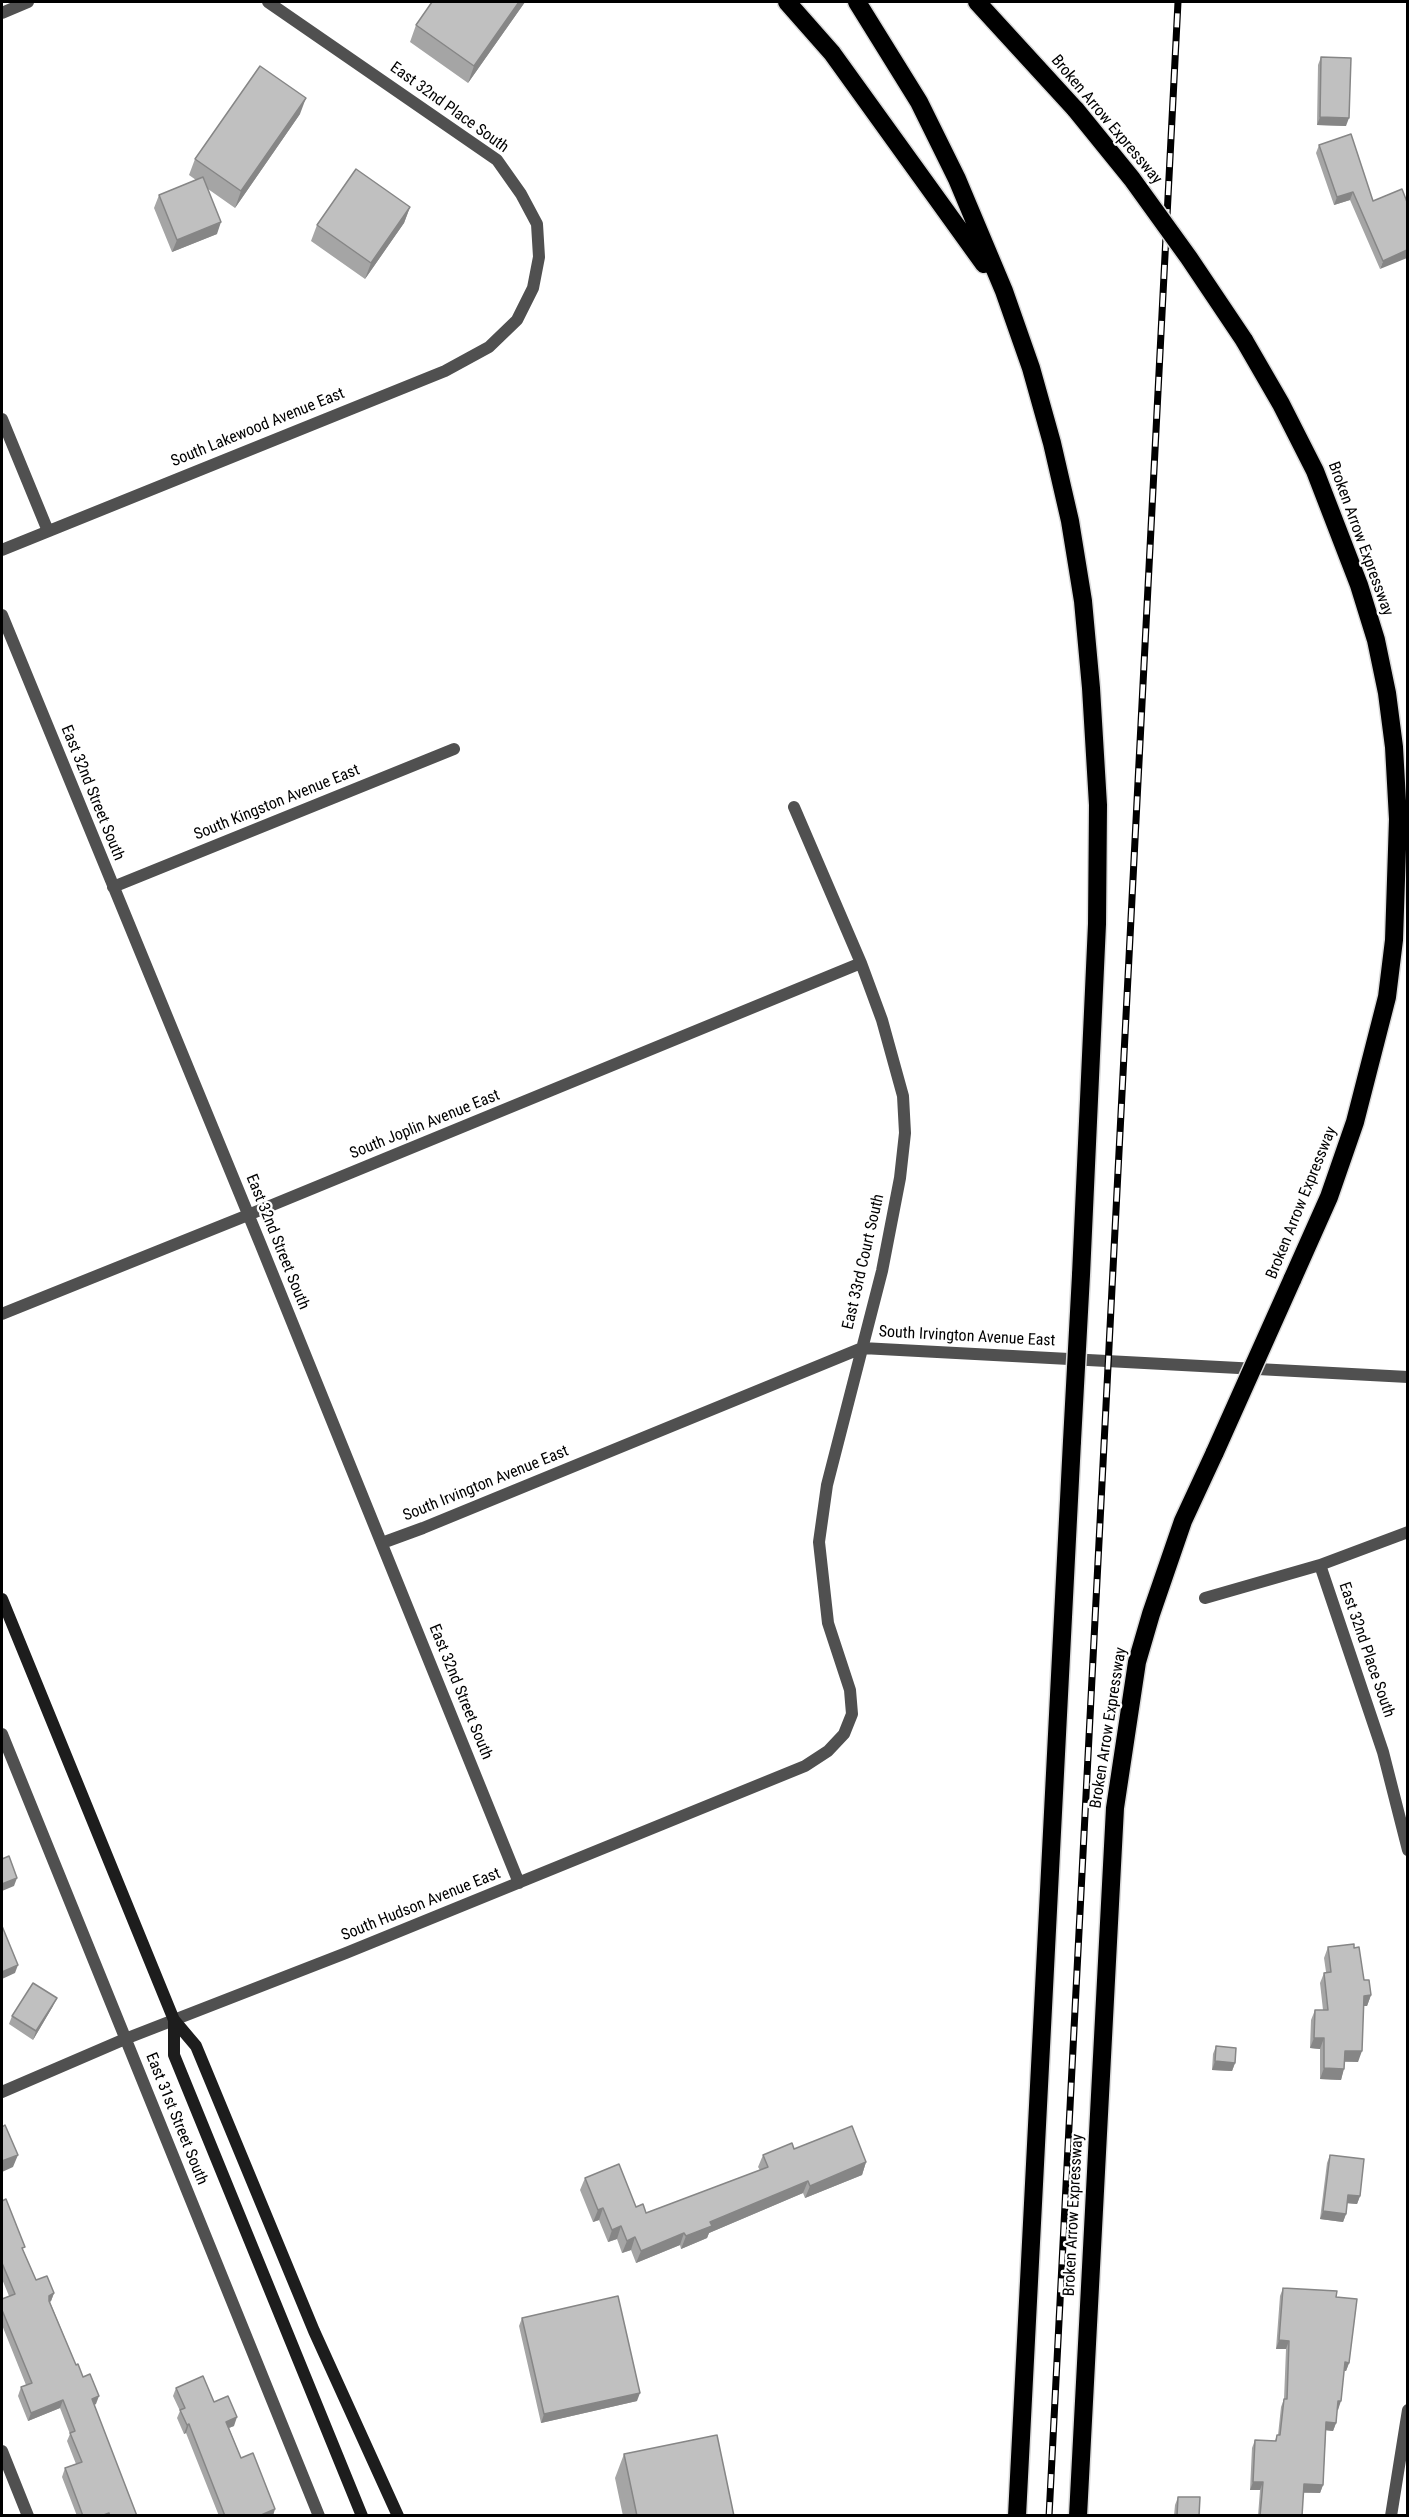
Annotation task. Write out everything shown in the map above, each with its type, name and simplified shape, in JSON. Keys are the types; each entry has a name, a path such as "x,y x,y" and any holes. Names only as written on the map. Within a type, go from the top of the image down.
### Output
{"highway":[{"path":"787,2 832,53 1004,291"},
{"path":"857,2 919,102 957,179 1004,291 1031,368 1067,510 1083,601 1092,688 1098,805 1097,924 1017,2516"},
{"name":"Broken Arrow Expressway","path":"977,2 1076,110 1132,179 1244,340 1281,404 1315,471 1359,585 1376,640 1387,693 1394,747 1398,819 1394,940 1384,1008 1355,1122 1329,1197 1183,1521 1142,1643 1128,1714 1115,1808 1078,2516"}],"main road":[{"name":"East 31st Street South","path":"2,1599 174,2020 196,2046 314,2331 398,2516"},
{"name":"East 31st Street South","path":"174,2020 174,2055 362,2516"}],"street":[{"path":"2,13 28,2"},
{"name":"East 32nd Place South","path":"268,2 497,160 521,194 537,224 539,257 533,288 517,320"},
{"name":"South Lakewood Avenue East","path":"2,550 445,371 489,347 517,320"},
{"path":"2,419 48,531"},
{"name":"East 32nd Street South","path":"2,615 519,1883"},
{"name":"South Kingston Avenue East","path":"113,887 454,749"},
{"name":"East 33rd Court South","path":"794,807 861,963 896,1063 903,1096 905,1133 900,1178 882,1270 826,1485 819,1542 828,1623 850,1690 852,1714 844,1734"},
{"name":"South Joplin Avenue East","path":"2,1314 861,963"},
{"name":"South Irvington Avenue East","path":"382,1543 862,1347 1407,1377"},
{"path":"1205,1598 1320,1565 1407,1532"},
{"name":"East 32nd Place South","path":"1320,1565 1383,1752 1407,1850"},
{"name":"East 31st Street South","path":"2,1734 320,2516"},
{"name":"South Hudson Avenue East","path":"2,2092 125,2039 519,1883 805,1766 828,1751 844,1734"},
{"path":"1391,2516 1402,2495 1407,2410"},
{"path":"2,2451 28,2516"}],"building":[{"path":"432,2 519,2 474,66 416,25"},
{"path":"1321,57 1351,58 1349,118 1320,117"},
{"path":"260,66 306,98 241,191 195,159"},
{"path":"1351,134 1373,201 1402,189 1407,202 1407,250 1383,261 1353,192 1337,197 1319,145"},
{"path":"356,169 410,207 371,263 317,225"},
{"path":"203,177 221,222 177,240 159,195"},
{"path":"9,1856 17,1878 2,1884 2,1859"},
{"path":"2,1926 18,1965 2,1972"},
{"path":"1354,1944 1354,1948 1359,1947 1364,1980 1369,1980 1371,1995 1364,1996 1362,2051 1345,2051 1344,2069 1324,2068 1324,2038 1314,2038 1315,2010 1328,2010 1324,1973 1331,1972 1328,1947"},
{"path":"33,1983 57,1998 36,2031 12,2016"},
{"path":"1216,2046 1236,2048 1235,2063 1215,2061"},
{"path":"5,2125 18,2155 2,2161 2,2127"},
{"path":"852,2126 866,2162 810,2186 808,2181 710,2222 712,2226 686,2236 684,2233 641,2251 635,2237 627,2241 621,2226 612,2230 603,2208 598,2210 585,2178 619,2164 636,2207 643,2204 646,2213 768,2167 763,2155 792,2143 794,2149"},
{"path":"1330,2155 1364,2159 1360,2196 1348,2195 1346,2214 1323,2211"},
{"path":"6,2199 25,2247 22,2248 36,2280 47,2276 54,2293 49,2296 49,2301 76,2365 78,2364 83,2377 90,2374 99,2396 92,2399 137,2516 110,2516 109,2513 101,2516 83,2516 65,2468 82,2462 70,2433 75,2431 63,2400 31,2413 21,2387 32,2383 2,2310 2,2299 15,2294 2,2263 2,2201"},
{"path":"1283,2288 1337,2291 1336,2297 1357,2299 1349,2363 1345,2362 1336,2423 1326,2422 1323,2485 1304,2484 1302,2516 1260,2516 1263,2482 1253,2482 1255,2440 1276,2441 1277,2435 1280,2435 1284,2399 1287,2399 1289,2341 1279,2340"},
{"path":"618,2296 640,2393 544,2414 522,2318"},
{"path":"203,2376 214,2402 228,2396 237,2417 226,2422 241,2458 253,2453 275,2509 259,2516 225,2516 189,2424 187,2425 180,2410 185,2408 176,2388"},
{"path":"717,2435 734,2516 637,2516 624,2454"},
{"path":"1178,2497 1200,2497 1199,2516 1177,2516"}],"railway":[{"path":"1049,2516 1178,2"}]}
